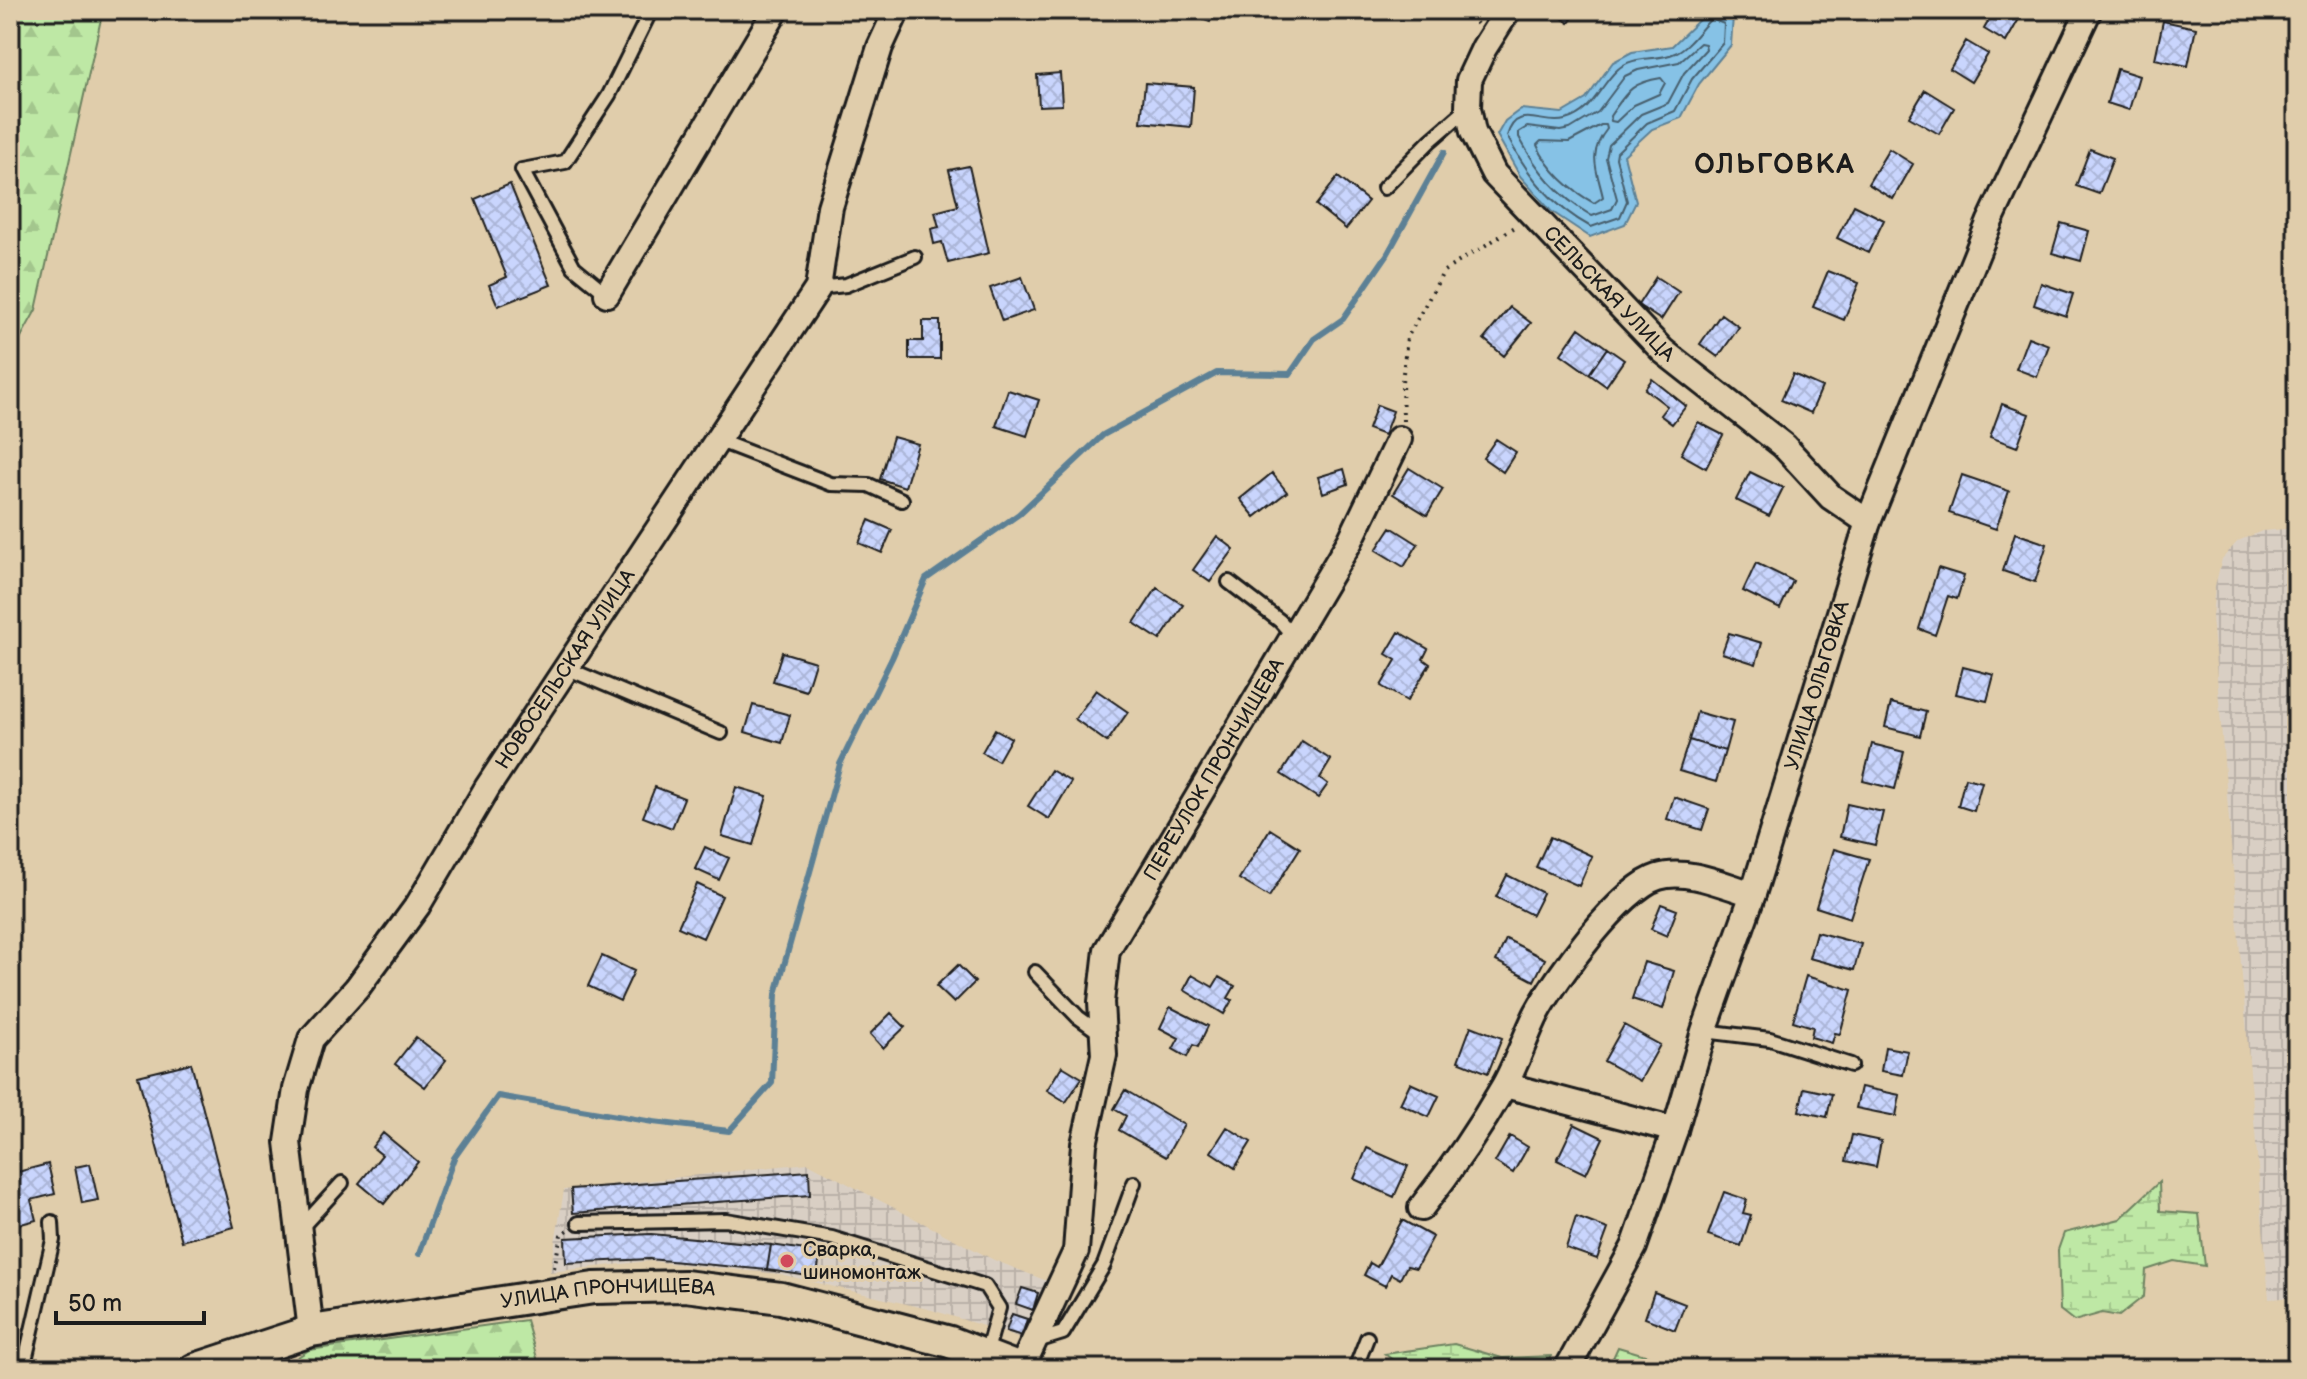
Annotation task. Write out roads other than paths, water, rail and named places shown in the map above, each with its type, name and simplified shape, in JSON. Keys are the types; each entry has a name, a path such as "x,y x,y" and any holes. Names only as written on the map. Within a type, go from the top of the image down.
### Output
{"street":[{"path":"607,294 776,10"},
{"name":"НОВОСЕЛЬСКАЯ УЛИЦА","path":"311,1331 288,1142 296,1089 311,1039 357,988 418,905 487,788 818,288 830,207 880,47 897,10"},
{"name":"СЕЛЬСКАЯ УЛИЦА","path":"1508,10 1484,48 1469,80 1468,108 1473,132 1494,174 1663,351 1784,446 1831,497 1868,522"},
{"name":"УЛИЦА ОЛЬГОВКА","path":"1567,1369 1634,1247 1675,1130 1704,1031 1753,894 1868,522 1990,221 2089,10"},
{"name":"ПЕРЕУЛОК ПРОНЧИЩЕВА","path":"1020,1369 1076,1251 1084,1144 1104,1055 1101,1002 1107,950 1295,638 1350,541 1399,439"},
{"path":"1421,1208 1505,1085 1538,1012 1577,953 1622,902 1657,877 1686,875 1753,894"},
{"path":"1505,1085 1675,1130"},
{"name":"УЛИЦА ПРОНЧИЩЕВА","path":"195,1369 311,1331 594,1288 685,1286 781,1298 950,1342 1020,1369"}],"lane":[{"path":"607,294 574,267 522,170 565,162 609,95 651,10"},
{"path":"1384,188 1468,108"},
{"path":"818,288 846,285 915,257"},
{"path":"717,440 831,484 869,485 902,500"},
{"path":"1229,582 1280,621 1295,638"},
{"path":"566,668 721,733"},
{"path":"1035,972 1078,1017 1103,1035"},
{"path":"1704,1031 1770,1039 1851,1065"},
{"path":"299,1230 342,1183"},
{"path":"1034,1342 1063,1333 1104,1265 1134,1183"},
{"path":"579,1223 726,1220 832,1238 985,1286 999,1308 986,1355"},
{"path":"23,1369 53,1240 52,1222"},
{"path":"1355,1369 1367,1338"}],"water":[{"path":"1707,12 1733,16 1731,45 1699,84 1681,118 1652,129 1624,155 1636,202 1625,224 1590,237 1551,211 1520,176 1497,135 1505,121 1521,109 1562,113 1586,99 1613,62 1632,52 1672,46"}],"waterway":[{"path":"419,1254 454,1158 498,1096 653,1122 729,1131 772,1083 776,994 840,764 892,658 926,579 1019,514 1103,435 1217,373 1290,374 1314,339 1343,319 1387,255 1444,152"}],"place":[{"name":"Сварка, шиномонтаж","path":"787,1261"}],"district":[{"name":"ОЛЬГОВКА","path":"1775,164"}]}
